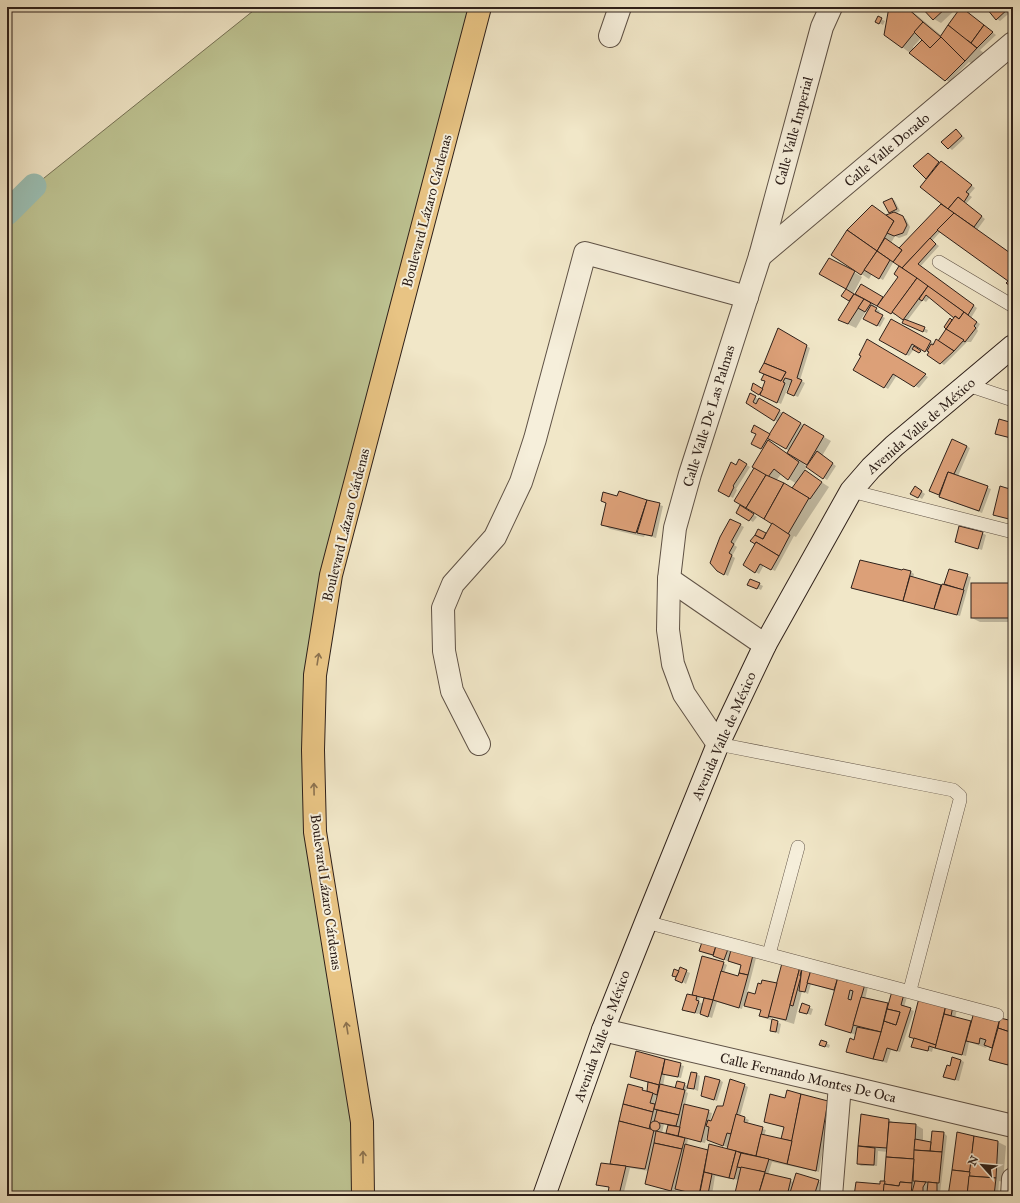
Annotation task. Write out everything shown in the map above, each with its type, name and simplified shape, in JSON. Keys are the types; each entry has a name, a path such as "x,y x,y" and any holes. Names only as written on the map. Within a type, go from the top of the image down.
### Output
{"highway":[{"name":"Boulevard Lázaro Cárdenas","path":"363,1196 362,1122 315,832 313,750 315,675 331,575 480,7"}],"street":[{"path":"610,36 620,7"},
{"name":"Calle Valle Imperial","path":"760,256 822,27 831,7"},
{"name":"Calle Valle Dorado","path":"760,256 1013,43"},
{"path":"479,744 452,690 444,652 442,608 452,584 495,537 521,482 535,439 585,253 747,297"},
{"name":"Calle Valle De Las Palmas","path":"718,744 684,694 673,664 668,630 669,579 675,528 690,474 760,256"},
{"name":"Avenida Valle de México","path":"544,1196 603,1030 646,922 718,744 765,645 851,491 871,468 894,446 1013,346"},
{"path":"669,579 765,645"},
{"name":"Calle Fernando Montes De Oca","path":"603,1030 840,1084 1013,1126"},
{"path":"831,1196 840,1084"},
{"path":"1012,1196 1013,1180"}],"lane":[{"path":"939,262 1013,306"},
{"path":"968,385 1013,400"},
{"path":"851,491 1013,532"},
{"path":"718,744 954,790 958,793 960,800 910,990"},
{"path":"769,954 798,847"},
{"path":"646,922 910,990 997,1015"}],"green space":[{"path":"258,7 486,7 325,604 314,832 361,1196 7,1196 7,213 34,186"}],"building":[{"path":"889,7 906,7 923,22 902,48 884,35"},
{"path":"921,7 947,7 933,20"},
{"path":"961,7 984,25 971,43 967,40 966,41 948,25"},
{"path":"989,7 1010,7 996,20 987,9"},
{"path":"878,16 882,18 879,24 875,22"},
{"path":"923,22 941,37 930,48 914,32"},
{"path":"948,25 977,48 965,61 940,37"},
{"path":"984,25 993,32 977,48 971,43"},
{"path":"941,37 965,61 945,81 909,53 922,40 930,48"},
{"path":"956,129 962,136 948,149 941,142"},
{"path":"928,153 939,162 926,179 913,166"},
{"path":"941,161 972,185 966,192 969,194 964,202 958,197 948,209 920,187"},
{"path":"958,197 982,216 974,227 948,209"},
{"path":"892,198 897,209 889,213 883,202"},
{"path":"941,204 954,213 902,268 893,262 902,250 899,248"},
{"path":"872,205 894,221 877,251 847,230"},
{"path":"894,212 903,216 907,225 903,233 894,236 887,233 894,221 886,215"},
{"path":"954,213 1013,255 1013,276 1008,281 937,230"},
{"path":"847,230 877,251 861,275 831,255"},
{"path":"885,238 902,250 893,262 877,251"},
{"path":"930,238 936,244 918,264 974,305 968,315 902,268"},
{"path":"877,251 890,260 879,279 864,270"},
{"path":"829,258 855,271 846,289 819,274"},
{"path":"899,266 917,278 891,314 877,306 898,277 894,274"},
{"path":"1013,276 1013,288 1006,283"},
{"path":"917,278 928,286 903,320 892,312"},
{"path":"861,284 883,297 877,306 855,294"},
{"path":"928,286 964,312 959,319 955,316 954,318 926,295 922,301 919,299"},
{"path":"846,289 854,294 849,301 841,296"},
{"path":"854,294 864,299 848,324 838,320"},
{"path":"864,299 871,303 865,312 858,308"},
{"path":"871,305 877,308 875,311 883,315 877,326 863,319"},
{"path":"964,312 977,322 974,326 976,328 965,342 946,329 955,316 959,319"},
{"path":"950,318 952,320 946,329 944,327"},
{"path":"891,319 931,341 925,352 912,344 906,355 879,340"},
{"path":"904,319 925,327 923,332 902,323"},
{"path":"778,328 807,345 797,378 802,380 794,396 787,393 792,380 785,378 783,382 785,383 777,403 760,395 765,381 761,380 764,374 781,381 786,372 764,363"},
{"path":"946,329 964,340 954,351 938,341"},
{"path":"867,339 926,374 914,387 893,374 884,388 853,370 861,356 859,355"},
{"path":"936,339 954,351 940,364 927,355 929,352 927,351"},
{"path":"914,346 921,351 919,353 912,349"},
{"path":"764,363 786,372 781,381 759,372"},
{"path":"753,383 763,389 759,395 751,390"},
{"path":"750,393 756,396 753,402 756,404 759,398 780,410 774,421 746,403"},
{"path":"783,412 801,423 786,449 767,438"},
{"path":"999,419 1013,423 1011,438 995,434"},
{"path":"804,424 824,436 807,465 787,453"},
{"path":"754,425 770,434 761,449 751,444 756,434 751,432"},
{"path":"952,439 967,446 954,474 948,472 939,495 929,491"},
{"path":"768,440 799,462 788,480 774,469 768,477 752,467"},
{"path":"817,451 833,463 823,479 806,467"},
{"path":"739,459 747,464 733,486 734,487 729,497 718,491 731,462 736,465"},
{"path":"754,468 766,475 746,508 734,501"},
{"path":"805,470 822,482 810,499 792,488"},
{"path":"948,472 988,486 979,511 939,497"},
{"path":"766,475 784,483 764,519 746,508"},
{"path":"784,483 809,498 788,534 764,519"},
{"path":"915,486 922,491 918,498 910,494"},
{"path":"1000,486 1013,490 1013,520 993,515"},
{"path":"619,491 647,500 636,533 601,525 606,503 601,501 603,492 617,496"},
{"path":"647,500 660,503 652,536 637,533"},
{"path":"740,505 754,514 749,521 736,513"},
{"path":"730,519 741,524 731,542 734,544 729,553 732,555 724,575 717,571 710,563 720,537"},
{"path":"772,523 790,535 779,556 756,542 755,544 750,541 755,535 763,539"},
{"path":"959,526 983,532 978,549 955,542"},
{"path":"758,529 766,533 763,539 755,535"},
{"path":"756,542 779,556 771,570 760,564 755,573 743,565"},
{"path":"860,560 911,571 903,601 851,588"},
{"path":"949,569 968,574 963,590 944,584"},
{"path":"910,576 941,585 934,609 903,601"},
{"path":"750,579 760,583 757,589 747,585"},
{"path":"971,583 1013,583 1013,618 971,618"},
{"path":"942,584 964,590 957,615 934,609"},
{"path":"702,942 716,946 713,955 699,951"},
{"path":"716,946 728,949 724,960 713,956"},
{"path":"731,950 753,955 748,975 739,973 741,965 728,961"},
{"path":"702,956 724,962 713,1000 692,995"},
{"path":"782,963 800,967 786,1020 768,1016"},
{"path":"680,967 687,970 682,983 675,980"},
{"path":"800,967 802,968 801,976 793,1006 790,1005"},
{"path":"802,968 811,970 805,992 799,991"},
{"path":"674,969 679,971 676,977 672,976"},
{"path":"811,970 838,977 834,990 807,983"},
{"path":"721,971 738,976 739,973 748,975 739,1008 713,1000"},
{"path":"838,977 865,984 851,1033 825,1025","holes":["850,990 853,991 851,1000 848,999"]},
{"path":"762,980 777,983 768,1018 759,1016 761,1010 744,1006 748,992 755,994 758,983 761,984"},
{"path":"892,991 904,994 901,1005 911,1008 897,1051 887,1048 883,1061 873,1059 884,1021 896,1025 900,1012 887,1009"},
{"path":"687,994 697,996 696,1000 699,1001 695,1013 682,1010"},
{"path":"861,997 888,1003 881,1032 853,1025"},
{"path":"704,998 713,1000 708,1017 700,1014"},
{"path":"919,998 946,1005 936,1045 909,1037"},
{"path":"802,1003 810,1006 807,1014 799,1012"},
{"path":"946,1005 953,1006 951,1016 944,1014"},
{"path":"887,1009 900,1012 896,1025 884,1021"},
{"path":"974,1012 1000,1018 992,1048 984,1045 986,1040 980,1038 979,1044 966,1041"},
{"path":"944,1014 971,1021 962,1055 935,1048"},
{"path":"1000,1018 1013,1021 1010,1032 998,1028"},
{"path":"772,1019 778,1021 776,1032 770,1031"},
{"path":"857,1027 881,1032 873,1059 846,1052 850,1038 854,1040"},
{"path":"998,1028 1013,1033 1013,1048 1008,1065 989,1060"},
{"path":"914,1038 936,1045 935,1048 929,1046 928,1051 911,1047"},
{"path":"821,1040 827,1042 825,1047 819,1045"},
{"path":"1013,1048 1013,1066 1008,1065"},
{"path":"636,1051 665,1059 659,1085 630,1077"},
{"path":"952,1057 961,1060 955,1080 943,1077 947,1065 950,1066"},
{"path":"665,1059 681,1063 678,1077 662,1074"},
{"path":"691,1072 697,1073 694,1089 687,1088"},
{"path":"705,1076 720,1080 714,1100 701,1096"},
{"path":"730,1079 745,1084 731,1134 727,1133 723,1146 707,1140 709,1127 706,1126 708,1120 711,1121 717,1106 723,1106"},
{"path":"677,1081 685,1083 683,1090 675,1088"},
{"path":"648,1082 659,1085 657,1095 647,1091"},
{"path":"628,1084 643,1088 642,1090 653,1093 650,1103 655,1104 653,1112 623,1104"},
{"path":"660,1084 685,1090 679,1115 654,1109"},
{"path":"787,1090 801,1094 792,1141 781,1139 784,1127 764,1122 770,1094 785,1098"},
{"path":"801,1094 828,1101 816,1171 787,1164"},
{"path":"623,1104 653,1112 649,1129 619,1121"},
{"path":"684,1104 709,1110 701,1142 678,1136"},
{"path":"657,1110 679,1115 676,1126 654,1122"},
{"path":"736,1114 745,1117 744,1122 763,1127 756,1156 727,1149"},
{"path":"861,1114 889,1119 887,1148 858,1146"},
{"path":"619,1121 654,1130 645,1169 610,1164"},
{"path":"655,1121 660,1126 655,1131 650,1126"},
{"path":"889,1122 916,1124 914,1159 886,1157"},
{"path":"668,1125 680,1127 678,1136 666,1133"},
{"path":"656,1131 685,1138 682,1149 654,1143"},
{"path":"932,1131 944,1132 942,1152 930,1151"},
{"path":"957,1132 974,1136 970,1172 952,1170"},
{"path":"761,1134 792,1141 787,1164 756,1156"},
{"path":"974,1136 998,1141 996,1178 969,1176"},
{"path":"915,1139 931,1142 930,1151 914,1150"},
{"path":"654,1143 682,1149 671,1191 645,1184"},
{"path":"685,1144 708,1150 699,1195 675,1189"},
{"path":"709,1144 736,1151 729,1178 704,1172"},
{"path":"858,1146 875,1148 874,1165 857,1164"},
{"path":"914,1150 942,1152 939,1183 913,1181"},
{"path":"736,1151 741,1153 734,1179 729,1178"},
{"path":"741,1153 769,1159 765,1172 737,1167"},
{"path":"886,1157 914,1159 912,1183 900,1182 899,1186 884,1184"},
{"path":"601,1163 626,1166 619,1195 608,1193 609,1187 596,1185"},
{"path":"741,1167 765,1172 758,1196 735,1193"},
{"path":"952,1170 970,1172 967,1196 948,1196"},
{"path":"704,1172 712,1174 708,1194 700,1192"},
{"path":"765,1173 791,1179 787,1196 758,1196"},
{"path":"796,1173 819,1180 814,1196 789,1196"},
{"path":"969,1176 996,1178 994,1196 967,1196"},
{"path":"880,1181 885,1181 883,1196 854,1196 856,1182 880,1184"},
{"path":"915,1181 926,1182 923,1187 923,1196 911,1196"},
{"path":"900,1182 912,1183 911,1196 883,1196 884,1184 899,1186"},
{"path":"928,1182 937,1183 937,1192 927,1192"}],"waterway":[{"path":"7,213 34,186"}]}
